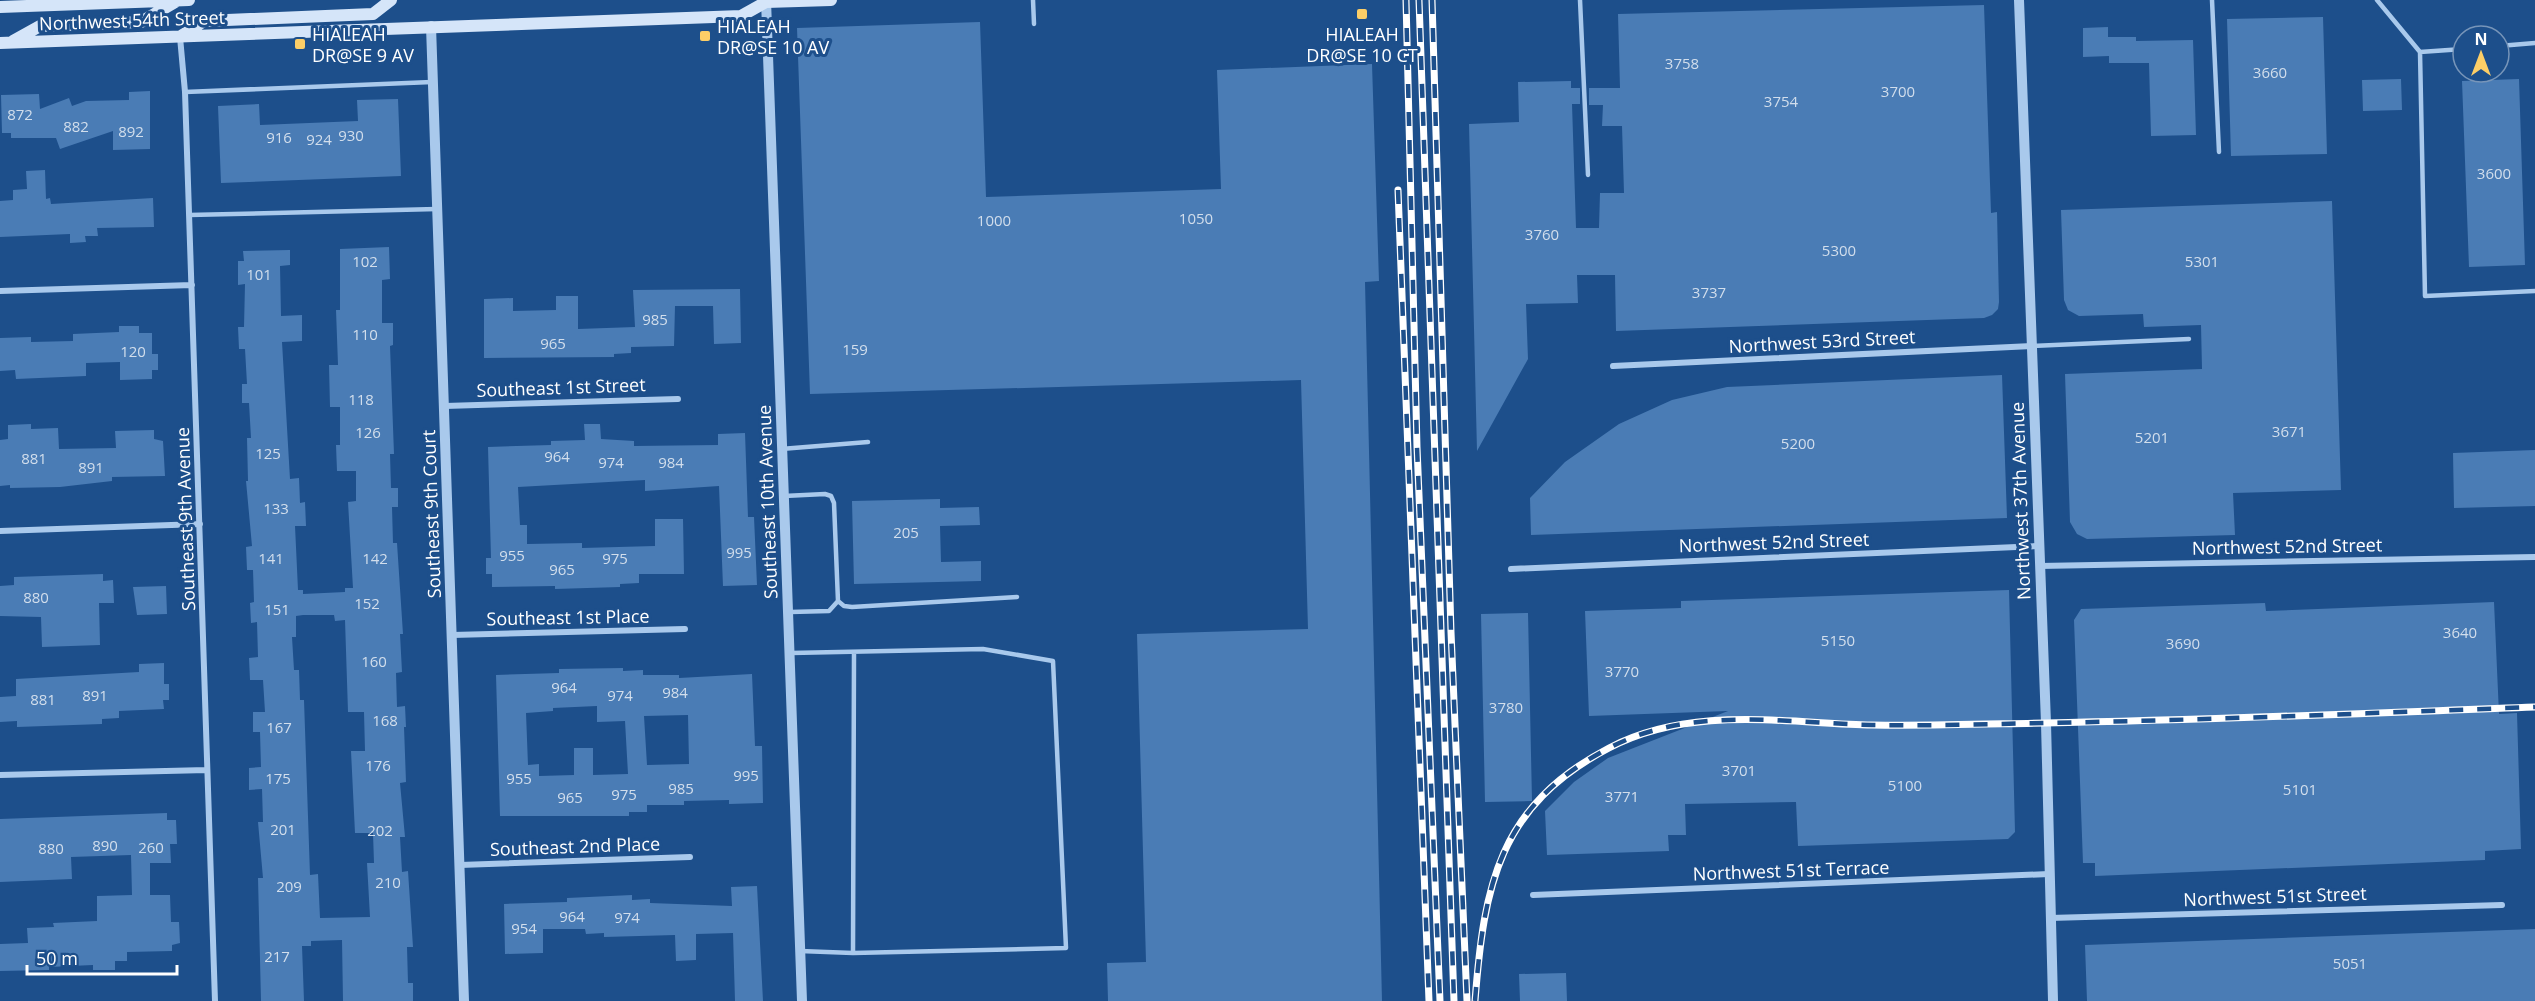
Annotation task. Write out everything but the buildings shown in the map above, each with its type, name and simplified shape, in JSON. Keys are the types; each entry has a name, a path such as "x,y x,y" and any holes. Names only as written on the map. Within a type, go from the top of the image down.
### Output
{"main road":[{"path":"4,43 40,26 141,22 179,0"},
{"name":"Northwest 54th Street","path":"0,7 189,0"},
{"path":"180,36 204,21 373,14 391,0"},
{"name":"Northwest 54th Street","path":"4,43 741,16 765,1 831,0"}],"street":[{"name":"Northwest 37th Avenue","path":"2019,0 2053,1001"},
{"name":"Southeast 10th Avenue","path":"765,1 802,1001"},
{"name":"Southeast 9th Court","path":"431,26 464,1001"},
{"name":"Southeast 9th Avenue","path":"180,36 185,92 215,1001"},
{"path":"0,291 192,285"},
{"name":"Northwest 53rd Street","path":"1613,366 2032,346"},
{"name":"Southeast 1st Street","path":"445,406 678,399"},
{"path":"0,531 200,524"},
{"name":"Northwest 52nd Street","path":"1511,569 2038,546"},
{"name":"Northwest 52nd Street","path":"2039,566 2535,557"},
{"name":"Southeast 1st Place","path":"452,634 684,629"},
{"path":"0,775 207,770"},
{"name":"Southeast 2nd Place","path":"460,865 690,857"},
{"name":"Northwest 51st Terrace","path":"1533,895 2049,874"},
{"name":"Northwest 51st Street","path":"2049,918 2502,905"}],"lane":[{"path":"1033,0 1034,24"},
{"path":"1581,0 1588,175"},
{"path":"2212,0 2219,152"},
{"path":"2377,0 2420,52 2425,296 2535,291"},
{"path":"2511,45 2535,43"},
{"path":"2420,52 2451,50"},
{"path":"185,92 432,82"},
{"path":"189,215 437,209"},
{"path":"2032,346 2189,339"},
{"path":"782,448 868,442"},
{"path":"783,496 831,496 838,601 844,606 1017,597"},
{"path":"787,612 829,610 838,601"},
{"path":"789,654 983,649 1053,661 1066,948 853,953 800,951"},
{"path":"853,953 854,652"}],"railway":[{"path":"1406,0 1417,447 1440,1001"},
{"path":"1419,0 1454,1001"},
{"path":"1432,0 1451,632 1467,1001"},
{"path":"1398,190 1429,1001"},
{"path":"1475,1001 1484,921 1492,886 1504,853 1520,823 1543,796 1572,771 1609,748 1640,735 1672,726 1705,721 1738,720 1872,725 2106,722 2535,707"}],"place":[{"name":"HIALEAH DR@SE 10 CT","path":"1362,14"},
{"name":"HIALEAH DR@SE 10 AV","path":"705,36"},
{"name":"HIALEAH DR@SE 9 AV","path":"300,44"}]}
